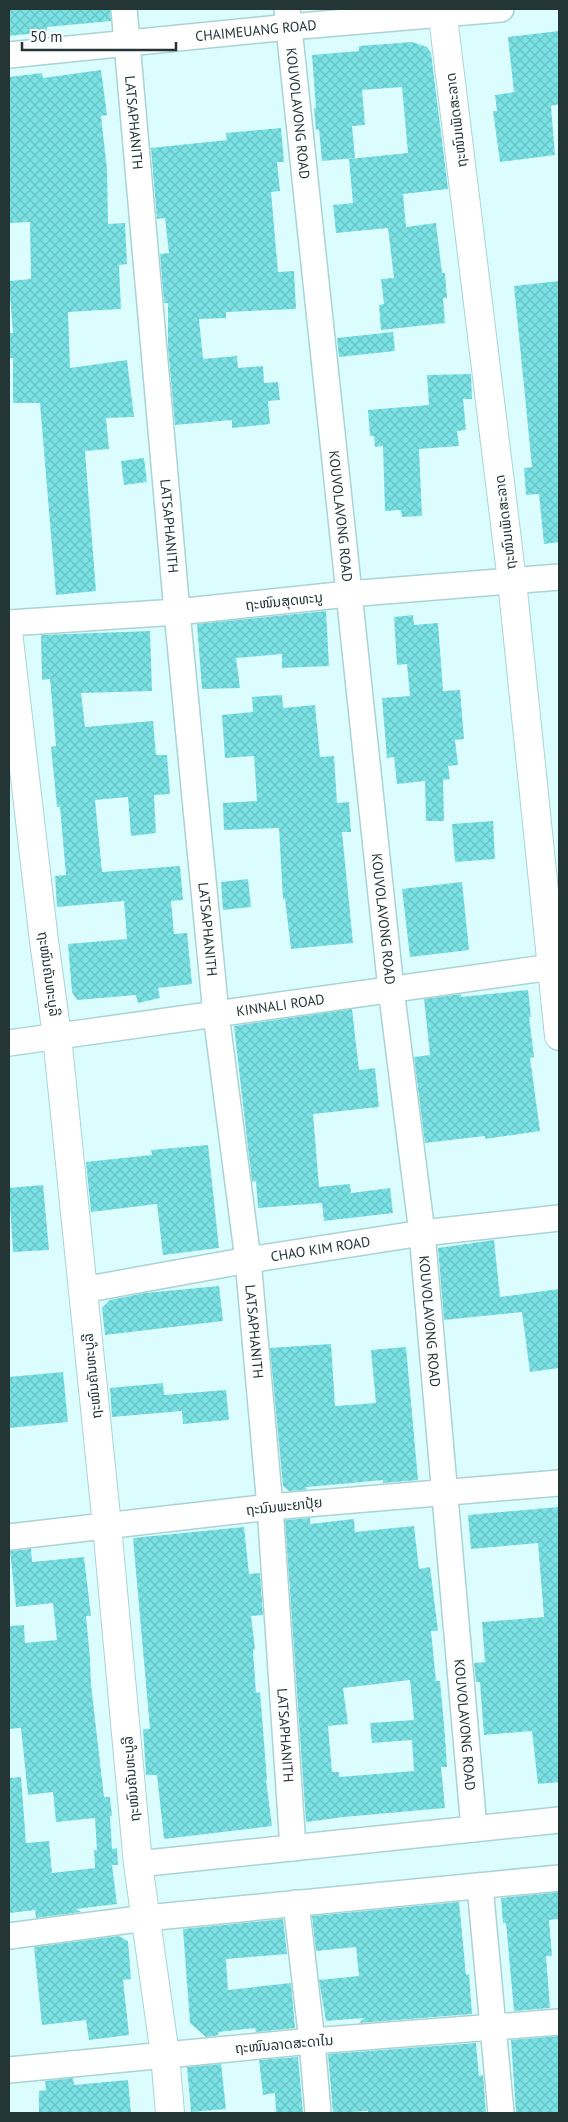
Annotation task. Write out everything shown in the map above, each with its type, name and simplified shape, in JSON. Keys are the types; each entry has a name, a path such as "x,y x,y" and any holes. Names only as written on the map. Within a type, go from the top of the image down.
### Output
{"main road":[{"name":"ຖະໜົນເພັດສະລາດ","path":"443,11 512,581 559,1036"},
{"name":"ຖະໜົນຄັນທະບູລີ","path":"9,640 57,1036 107,1526 138,1864 165,2055 170,2113"}],"street":[{"name":"LATSAPHANITH","path":"124,9 177,612 216,1014 248,1260 270,1507 293,1848"},
{"name":"CHAIMEUANG ROAD","path":"9,55 127,42 288,18 501,9"},
{"name":"KOUVOLAVONG ROAD","path":"288,18 391,989 422,1233 474,1829"},
{"name":"ຖະໜົນສຸດທະນູ","path":"9,623 177,612 348,594 559,577"},
{"name":"KINNALI ROAD","path":"9,1043 552,967"},
{"name":"CHAO KIM ROAD","path":"83,1290 248,1260 422,1233 559,1218"},
{"name":"ຖະນົນພະຍາປຸ້ຍ","path":"9,1537 270,1507 446,1491 559,1484"},
{"path":"138,1864 559,1820"},
{"path":"9,1936 146,1918 559,1878"},
{"path":"480,1886 501,2113"},
{"path":"296,1903 312,2041 318,2113"},
{"name":"ຖະໜົນລາດສະດາໄນ","path":"9,2070 312,2041 559,2022"}],"building":[{"path":"9,9 110,9 111,21 47,27 47,32 9,36"},
{"path":"559,31 559,104 551,106 555,155 500,162 493,111 497,111 495,95 514,92 508,37"},
{"path":"412,42 427,47 431,53 448,189 403,194 406,227 436,223 442,273 445,273 447,298 443,298 445,323 381,330 379,305 384,304 381,279 394,278 388,228 336,233 333,205 353,203 349,159 408,153 402,87 362,90 365,125 352,126 355,158 322,161 319,129 316,130 312,55 359,51 359,46"},
{"path":"101,70 107,115 101,116 107,169 108,224 125,223 127,264 119,265 121,309 68,312 70,368 127,360 134,417 106,418 109,449 85,451 96,591 56,595 40,403 13,403 13,358 9,358 9,333 13,333 9,281 31,279 30,222 9,223 9,77 42,73 43,78"},
{"path":"281,128 284,162 277,162 280,191 271,192 278,272 294,271 296,309 226,312 226,318 199,319 203,359 237,356 238,368 263,366 264,383 278,382 280,400 268,401 270,424 232,428 232,420 175,425 168,347 168,303 164,303 160,254 169,253 165,218 157,219 151,148 227,140 226,133"},
{"path":"559,281 559,542 544,544 539,494 526,495 524,468 532,467 514,286"},
{"path":"393,332 395,351 339,357 337,338"},
{"path":"471,374 472,399 463,399 466,430 457,431 459,446 419,449 422,516 402,517 401,510 385,511 383,446 375,447 374,436 370,436 368,410 429,405 427,375"},
{"path":"144,458 147,482 124,485 121,461"},
{"path":"326,611 329,666 282,668 282,654 236,658 240,688 202,689 197,624"},
{"path":"413,615 414,625 438,623 443,691 460,690 464,739 455,740 458,765 448,766 450,779 443,780 444,821 426,821 425,781 397,784 394,757 387,758 382,698 410,696 407,664 397,665 394,617"},
{"path":"150,631 152,691 81,693 85,727 153,721 156,755 167,755 170,794 154,795 156,833 131,836 128,797 95,800 102,872 180,866 183,900 171,901 174,934 187,933 192,984 158,988 160,998 138,1003 136,995 77,1000 72,992 68,944 127,939 124,901 57,907 55,876 66,875 60,807 57,807 51,747 56,746 50,679 42,680 41,635"},
{"path":"282,695 283,708 315,705 320,757 334,756 337,803 349,802 351,832 342,832 353,943 291,949 285,899 283,899 279,828 224,830 223,803 257,801 254,756 225,758 222,715 253,712 252,697"},
{"path":"493,821 495,859 455,862 452,824"},
{"path":"248,879 251,907 223,910 221,882"},
{"path":"462,882 469,950 410,957 402,889"},
{"path":"528,990 534,1057 530,1058 540,1131 485,1139 485,1136 425,1143 414,1057 430,1055 424,999 461,994 461,997"},
{"path":"352,1009 359,1070 375,1068 379,1107 313,1114 319,1187 350,1184 351,1193 390,1188 393,1213 324,1221 322,1203 258,1208 256,1181 252,1182 234,1026"},
{"path":"208,1145 219,1248 163,1255 157,1204 91,1212 86,1162 152,1155 151,1150"},
{"path":"43,1185 49,1250 13,1252 9,1188"},
{"path":"494,1240 500,1297 559,1289 559,1368 530,1372 522,1312 444,1320 438,1248"},
{"path":"219,1286 223,1321 105,1335 102,1308 110,1300 145,1293"},
{"path":"331,1344 335,1406 376,1403 371,1350 406,1347 418,1480 383,1483 383,1480 306,1487 307,1490 289,1491 283,1486 270,1348"},
{"path":"63,1372 68,1422 9,1428 9,1377"},
{"path":"163,1383 164,1395 226,1390 229,1420 183,1424 182,1411 112,1417 110,1388"},
{"path":"559,1507 559,1782 538,1784 532,1731 484,1735 480,1682 476,1682 474,1663 485,1662 482,1622 544,1617 538,1543 471,1549 468,1515"},
{"path":"310,1518 310,1524 354,1519 355,1532 414,1526 419,1569 430,1567 438,1631 431,1631 436,1681 440,1681 445,1736 447,1767 441,1767 445,1808 306,1822 285,1520","holes":["410,1680 414,1720 370,1723 372,1743 412,1740 414,1771 339,1777 339,1772 332,1772 328,1726 348,1724 343,1688"]},
{"path":"244,1527 249,1574 260,1573 263,1615 251,1616 255,1649 253,1650 256,1693 260,1692 266,1780 272,1826 164,1839 157,1775 146,1775 143,1729 150,1729 133,1538"},
{"path":"31,1549 32,1562 84,1557 91,1616 86,1616 91,1685 104,1797 110,1797 112,1849 117,1848 118,1865 112,1865 117,1904 76,1909 81,1912 36,1918 35,1910 9,1913 9,1778 21,1777 26,1843 49,1841 52,1873 95,1868 94,1850 97,1850 95,1818 56,1822 53,1792 28,1795 21,1728 9,1729 9,1626 24,1625 25,1643 57,1640 53,1603 16,1607 10,1551"},
{"path":"559,1892 559,1919 549,1920 552,1956 546,1956 550,2008 514,2011 506,1923 503,1923 501,1898"},
{"path":"459,1902 466,1975 469,1974 472,2014 359,2023 364,2018 326,2021 319,1980 359,1976 356,1947 316,1951 312,1916"},
{"path":"283,1919 287,1954 226,1959 228,1990 291,1983 295,2028 256,2032 255,2028 218,2032 219,2035 206,2037 190,2023 183,1929"},
{"path":"119,1936 128,1941 131,1979 123,1980 129,2035 89,2040 86,2020 42,2025 34,1947"},
{"path":"559,2036 559,2113 516,2113 511,2040"},
{"path":"476,2043 479,2076 483,2075 486,2113 368,2113 368,2111 333,2113 328,2054"},
{"path":"298,2057 303,2113 276,2113 275,2093 263,2095 259,2060"},
{"path":"221,2064 226,2109 191,2112 187,2067"},
{"path":"73,2078 74,2085 128,2080 131,2113 39,2113 39,2091 46,2090 45,2081"}]}
